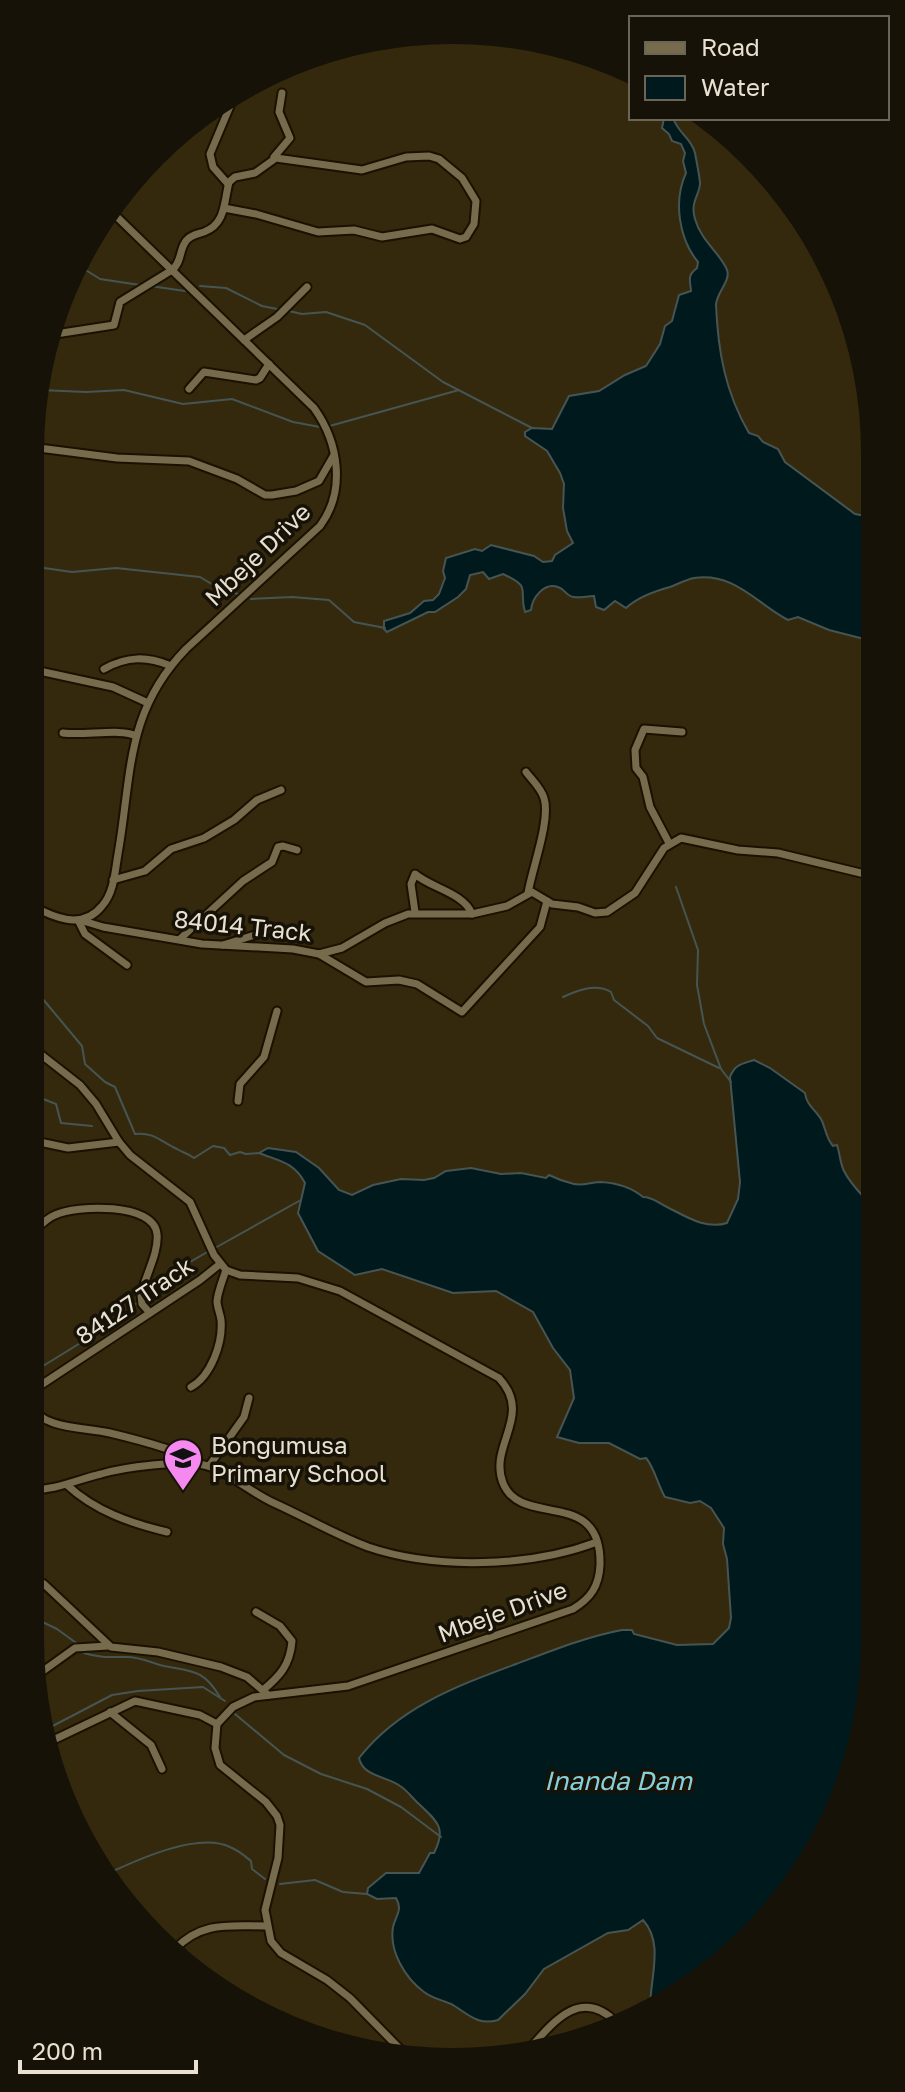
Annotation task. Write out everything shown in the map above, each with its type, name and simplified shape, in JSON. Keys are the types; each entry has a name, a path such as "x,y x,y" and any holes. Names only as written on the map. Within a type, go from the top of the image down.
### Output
{"street":[{"path":"62,333 114,325 120,302 172,270 179,263 186,240 214,227 224,208 228,184 235,177 255,173 288,143 291,136 279,112 282,93"},
{"path":"228,112 210,154 213,167 228,184"},
{"path":"224,208 318,232 354,230 382,237 427,229 460,239 466,237 474,224 477,210 470,187 456,172 433,157 406,157 362,170 273,159"},
{"name":"Mbeje Drive","path":"79,920 102,907 109,896 136,736 148,703 171,666 199,637 320,526 336,496 334,455 323,421 314,408 118,218"},
{"path":"244,340 277,317 307,287"},
{"path":"189,389 204,372 256,380 269,364"},
{"path":"44,449 117,458 189,461 237,479 265,495 296,491 319,481 334,455"},
{"path":"104,669 137,658 171,666"},
{"path":"44,672 113,687 148,703"},
{"path":"669,843 650,807 643,777 636,768 635,750 644,729 682,732"},
{"path":"63,733 81,735 128,731 136,736"},
{"path":"526,772 541,791 545,806 542,835 532,866 528,893 538,894 547,901 595,913 607,912 635,893 669,843 681,838 738,850 770,852 861,873"},
{"path":"113,880 145,871 171,849 204,838 234,820 257,800 281,790"},
{"path":"180,939 243,881 272,862 278,847 297,850"},
{"path":"415,912 411,884 415,874 423,882 461,900 472,914"},
{"name":"84014 Track","path":"79,920 103,927 220,945 293,949 319,954 342,948 385,923 415,912 472,914 507,906 528,893"},
{"path":"319,954 366,982 399,980 417,984 462,1012 540,927 547,901"},
{"path":"44,912 79,920 85,934 127,965"},
{"path":"220,945 277,928"},
{"path":"238,1101 240,1084 264,1057 277,1011"},
{"path":"44,1058 88,1094 119,1142 190,1202 223,1267 218,1296"},
{"path":"44,1143 68,1148 119,1142"},
{"path":"44,1223 54,1215 70,1210 106,1209 147,1217 157,1235 141,1295 142,1304 150,1313"},
{"path":"44,1417 108,1432 192,1458 270,1501 370,1547 401,1555 422,1559 495,1562 550,1556 597,1542 587,1525 577,1517 561,1510 525,1505 507,1490 500,1466 514,1411 510,1392 499,1378 340,1291 298,1278 240,1275 223,1267"},
{"name":"84127 Track","path":"44,1383 223,1267"},
{"path":"191,1387 208,1371 218,1343 221,1324 212,1272"},
{"path":"44,1488 67,1485 110,1472 206,1465 244,1417 249,1398"},
{"path":"67,1485 80,1496 120,1518 167,1532"},
{"name":"Mbeje Drive","path":"217,1724 224,1714 242,1702 265,1692 303,1692 357,1683 573,1609 587,1600 594,1590 600,1567 597,1542"},
{"path":"44,1586 108,1646"},
{"path":"45,1669 75,1648 108,1646 158,1652 221,1667 247,1677 265,1692 281,1676 292,1641 280,1626 256,1612"},
{"path":"56,1738 129,1703 140,1701 200,1715 217,1724 215,1748 220,1765 266,1802 280,1825 278,1858 265,1910 271,1941 281,1953 327,1980 350,1998 395,2044"},
{"path":"110,1712 151,1745 162,1769"},
{"path":"180,1944 203,1929 266,1926"},
{"path":"539,2038 558,2017 569,2011 580,2008 603,2011 610,2017"}],"water":[{"path":"664,120 674,120 693,148 700,184 694,204 695,219 727,270 716,305 717,322 724,371 741,418 749,433 778,449 785,462 855,514 861,515 861,638 829,630 798,617 788,620 733,584 708,577 691,579 647,595 626,608 615,601 604,610 596,607 594,596 574,597 553,586 536,596 531,610 525,612 523,590 518,583 503,574 489,579 483,572 470,575 466,589 435,612 428,612 387,632 384,621 410,613 439,594 445,578 446,558 475,549 482,551 491,545 534,556 543,562 552,561 555,555 573,543 567,531 563,508 564,484 560,473 547,451 525,436 525,432 532,428 552,429 569,396 599,391 646,366 660,344 665,326 672,321 679,295 691,291 690,276 698,262 682,231 679,207 686,173 685,153 681,144 672,141 662,128"},
{"name":"Inanda Dam","path":"754,1060 805,1093 807,1101 822,1121 827,1137 833,1146 837,1145 847,1177 861,1195 861,1640 858,1693 847,1745 830,1796 792,1866 760,1909 701,1964 650,1997 655,1951 650,1930 643,1920 628,1930 608,1933 544,1969 525,1994 498,2020 479,2020 417,1986 400,1963 393,1945 393,1927 399,1909 396,1898 377,1899 367,1894 368,1888 386,1873 419,1873 430,1853 434,1853 440,1831 435,1820 405,1790 370,1773 359,1758 392,1725 430,1700 581,1640 632,1630 634,1634 677,1645 713,1644 729,1628 731,1618 724,1528 711,1508 700,1501 690,1503 665,1497 646,1458 640,1459 609,1443 579,1443 557,1437 574,1398 570,1370 553,1348 533,1312 496,1291 453,1293 382,1269 355,1275 318,1251 298,1213 305,1183 301,1176 285,1163 259,1153 268,1148 296,1152 319,1168 339,1190 352,1195 373,1185 401,1179 424,1180 446,1171 471,1168 501,1174 521,1173 546,1178 549,1175 577,1184 617,1184 696,1221 719,1225 727,1223 738,1199 740,1182 730,1077 742,1064"}],"waterway":[{"path":"87,271 100,279 140,285"},
{"path":"150,286 185,291"},
{"path":"200,286 226,288 262,306 282,310"},
{"path":"289,311 302,314 326,312 365,325 443,382 532,428"},
{"path":"49,390 124,390 183,404 232,399 293,422 320,427"},
{"path":"326,427 459,390"},
{"path":"44,568 72,572 116,568 200,577 220,589 238,594"},
{"path":"251,599 292,597 329,600 354,622 385,628"},
{"path":"676,887 698,950 697,985 704,1024 721,1069 731,1082"},
{"path":"563,997 587,988 605,989 611,992 614,1000 648,1026 657,1038 719,1068"},
{"path":"44,1000 82,1046 85,1064 115,1087 135,1134 153,1136 194,1158 213,1146 224,1148 230,1155 259,1153"},
{"path":"44,1099 56,1104 61,1123 92,1126"},
{"path":"215,1248 299,1201"},
{"path":"143,1297 157,1281 209,1251"},
{"path":"44,1365 121,1318 138,1302"},
{"path":"44,1623 79,1645"},
{"path":"84,1653 137,1658 190,1671 208,1681 220,1697"},
{"path":"54,1726 112,1695 138,1691 203,1687 225,1701"},
{"path":"235,1714 284,1755 321,1774 367,1789 401,1807 441,1837"},
{"path":"116,1870 169,1849 217,1843 244,1855 251,1861 252,1869 265,1879"},
{"path":"280,1884 315,1880 343,1892 367,1894"}],"place":[{"name":"Bongumusa Primary School","path":"183,1492"}]}
